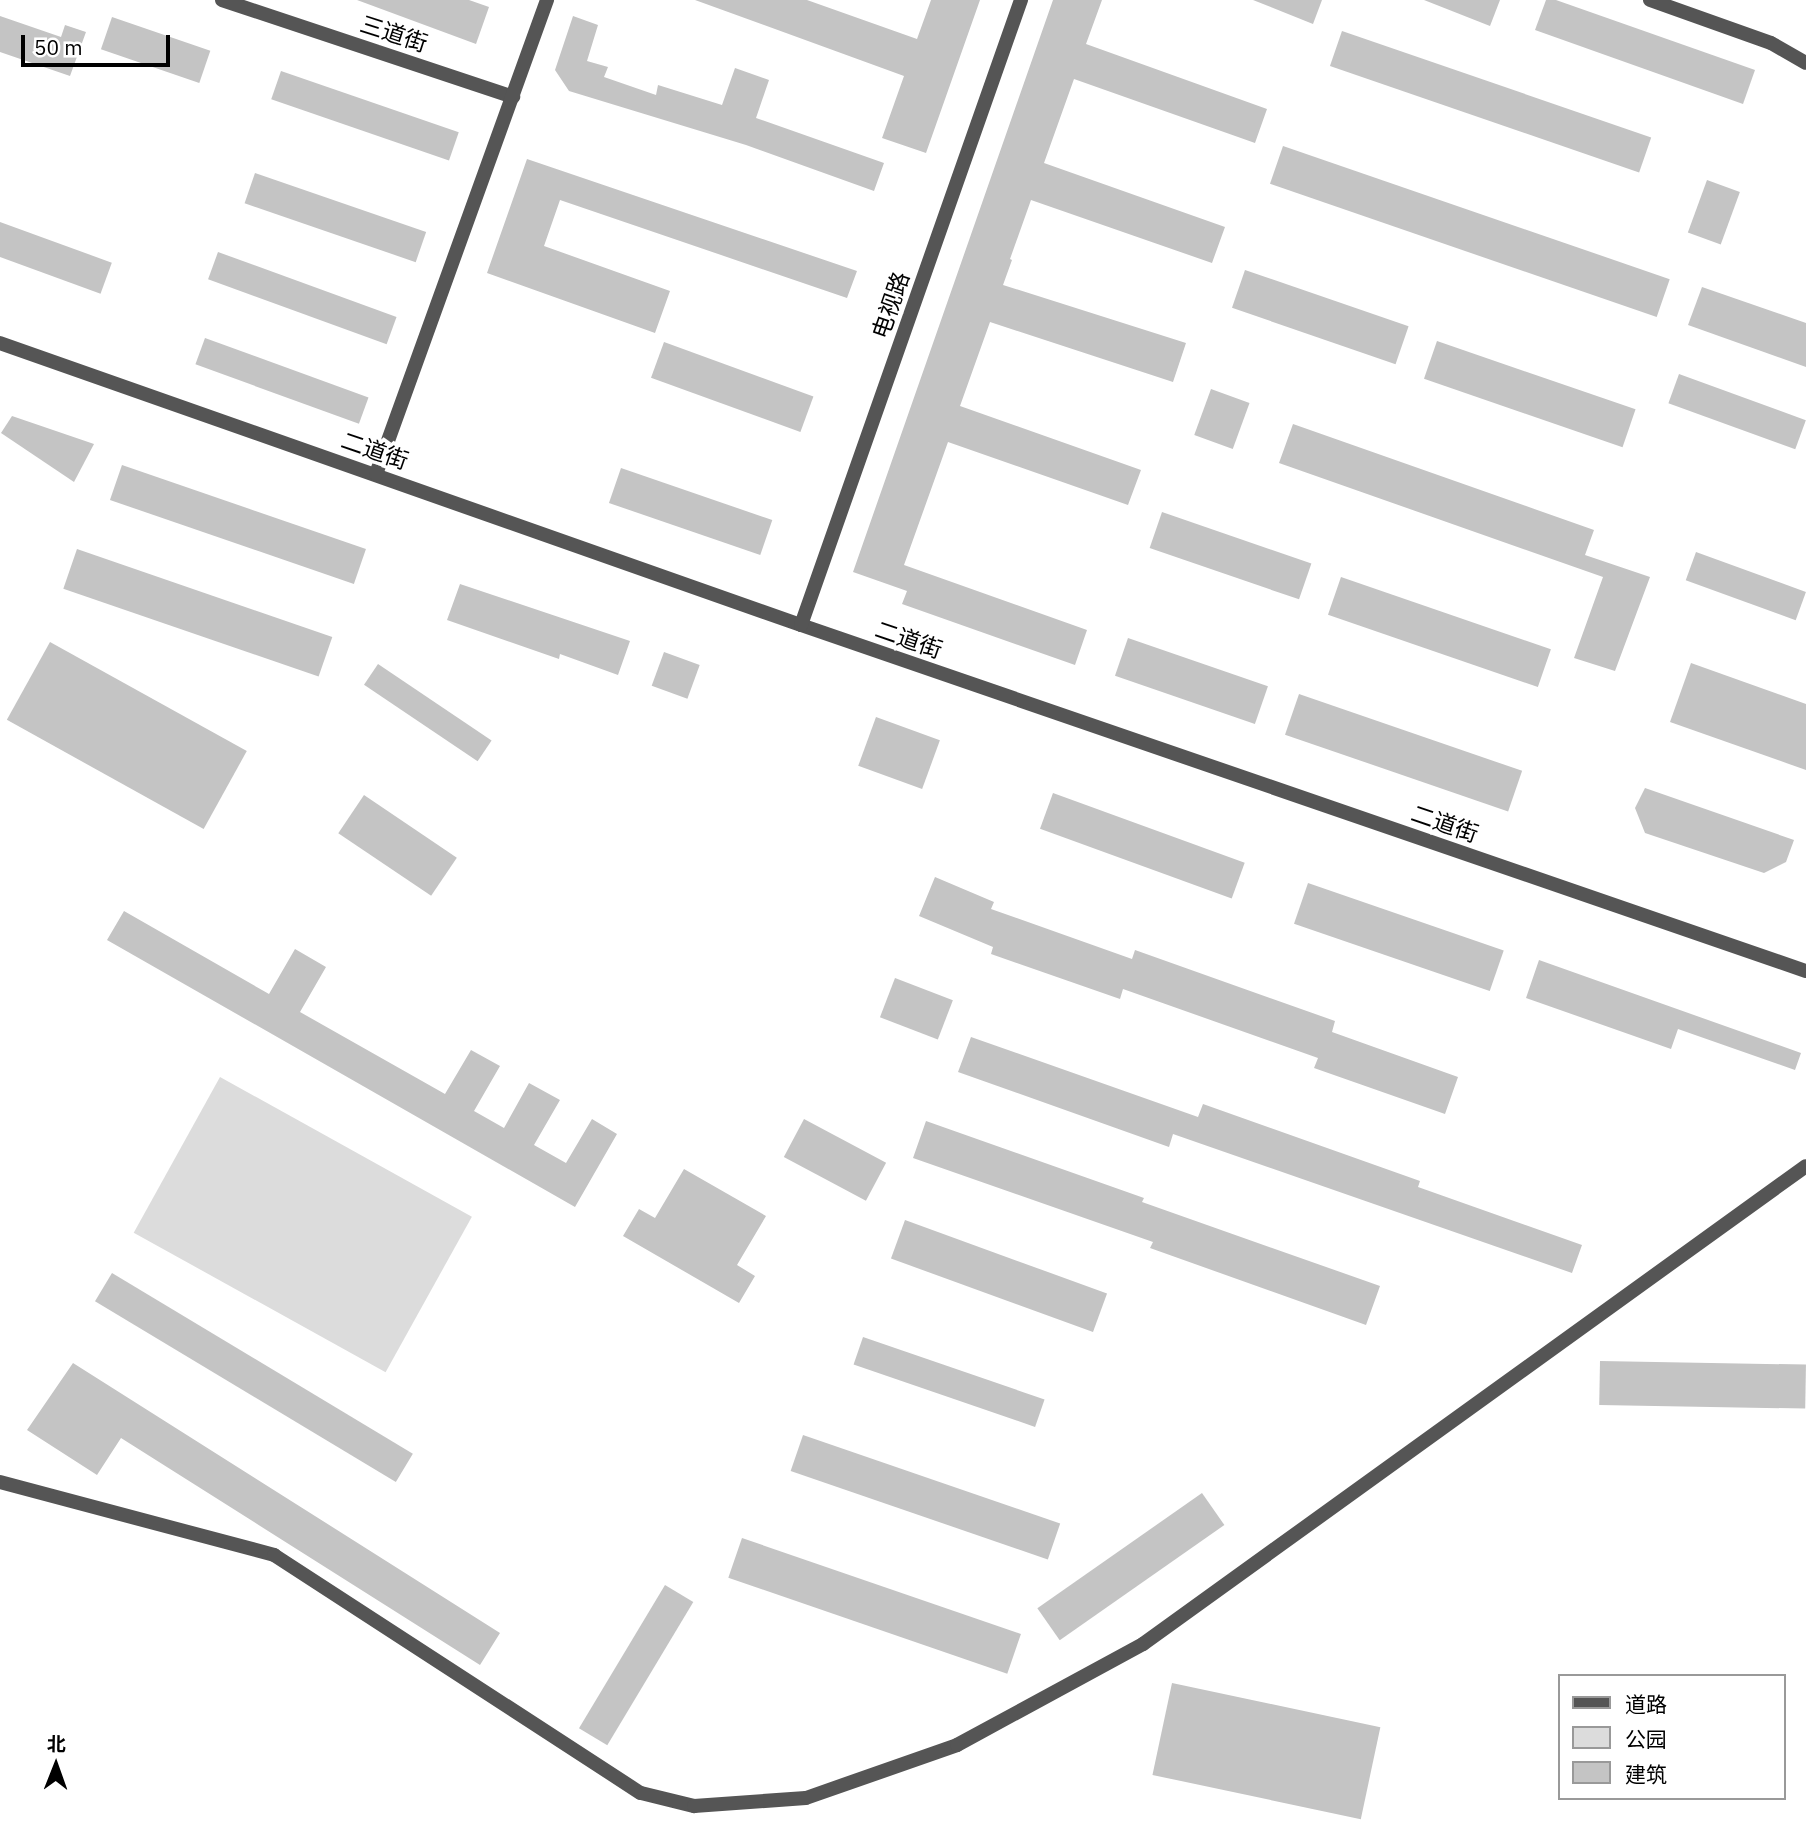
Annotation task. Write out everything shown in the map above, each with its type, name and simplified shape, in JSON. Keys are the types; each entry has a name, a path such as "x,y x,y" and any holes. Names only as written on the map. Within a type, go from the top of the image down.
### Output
{"street":[{"name":"三道街","path":"222,0 513,97"},
{"path":"376,474 547,0"},
{"name":"电视路","path":"800,625 1021,0"},
{"path":"1650,0 1771,43 1806,63"},
{"name":"二道街","path":"0,342 800,625 1806,971"},
{"path":"0,1482 274,1555 641,1793 694,1806 806,1798 957,1745 1143,1644 1806,1166"}],"green space":[{"path":"220,1077 472,1217 386,1372 134,1233"}],"building":[{"path":"357,0 469,0 489,7 476,44"},
{"path":"695,0 807,0 917,39 931,0 980,0 926,153 882,138 904,76"},
{"path":"1053,0 1102,0 1086,44 1267,109 1255,143 1074,79 1044,163 1225,227 1212,263 1031,200 1003,285 1186,343 1173,382 990,322 960,406 1141,470 1128,505 948,442 904,565 1087,630 1075,665 902,604 907,591 853,572"},
{"path":"1253,0 1322,0 1313,24"},
{"path":"1424,0 1500,0 1490,26"},
{"path":"1546,0 1556,0 1755,70 1743,104 1535,30"},
{"path":"0,16 61,37 65,25 86,32 70,76 0,52"},
{"path":"573,16 598,25 587,61 608,67 604,77 656,95 658,85 722,105 735,68 769,80 756,118 884,163 874,191 746,145 569,91 555,70"},
{"path":"112,17 210,51 199,83 101,49"},
{"path":"1342,31 1651,137 1639,172 1330,66"},
{"path":"281,71 459,132 449,161 271,99"},
{"path":"1283,146 1670,279 1657,317 1270,184"},
{"path":"527,159 857,271 847,298 560,200 544,246 670,291 655,333 487,273"},
{"path":"255,173 426,232 416,262 245,203"},
{"path":"1707,180 1740,192 1721,245 1688,233"},
{"path":"0,222 112,263 101,294 0,257"},
{"path":"218,252 397,317 387,344 208,279"},
{"path":"1245,270 1409,326 1396,364 1232,308"},
{"path":"1702,287 1806,323 1806,367 1688,325"},
{"path":"205,338 369,398 359,424 195,364"},
{"path":"1437,341 1636,409 1623,447 1424,379"},
{"path":"664,342 813,396 800,432 651,378"},
{"path":"1679,374 1806,420 1795,449 1668,403"},
{"path":"1211,389 1250,403 1233,449 1194,435"},
{"path":"12,416 94,444 74,482 1,433"},
{"path":"1293,424 1594,530 1585,555 1650,577 1615,671 1574,658 1603,577 1279,463"},
{"path":"122,465 366,549 354,584 110,500"},
{"path":"621,468 772,520 760,555 609,503"},
{"path":"1162,512 1311,563 1299,599 1150,548"},
{"path":"77,549 332,637 319,677 63,589"},
{"path":"1696,552 1806,592 1796,620 1686,580"},
{"path":"1341,577 1551,649 1538,687 1328,615"},
{"path":"460,584 630,641 618,675 560,654 559,659 447,620"},
{"path":"1128,638 1268,686 1255,724 1115,676"},
{"path":"50,642 247,751 204,829 7,720"},
{"path":"664,652 700,665 687,699 652,686"},
{"path":"1691,663 1806,704 1806,770 1670,722"},
{"path":"378,664 492,741 478,761 364,685"},
{"path":"1299,694 1522,771 1508,811 1285,735"},
{"path":"876,717 940,740 922,789 858,766"},
{"path":"1645,788 1794,840 1786,862 1764,873 1645,833 1635,808"},
{"path":"1053,793 1245,863 1232,898 1040,829"},
{"path":"364,795 457,858 431,896 338,833"},
{"path":"935,877 994,902 991,909 1132,959 1135,950 1335,1021 1332,1032 1458,1077 1445,1114 1314,1068 1318,1058 1123,989 1120,999 991,954 993,947 919,916"},
{"path":"1308,883 1504,950 1490,991 1294,924"},
{"path":"124,911 269,994 295,949 326,967 300,1012 445,1094 471,1050 500,1066 474,1111 504,1128 529,1083 560,1100 534,1145 566,1163 592,1119 617,1134 575,1207 107,940"},
{"path":"1539,960 1801,1053 1795,1070 1678,1029 1671,1049 1526,998"},
{"path":"895,978 953,1000 938,1039 880,1017"},
{"path":"971,1037 1198,1117 1203,1104 1420,1181 1418,1187 1582,1245 1572,1273 1173,1134 1169,1147 958,1072"},
{"path":"804,1119 886,1163 866,1201 784,1157"},
{"path":"926,1121 1144,1198 1142,1202 1380,1286 1366,1325 1150,1248 1153,1242 913,1158"},
{"path":"684,1169 766,1216 737,1265 755,1276 739,1303 623,1236 639,1209 655,1218"},
{"path":"905,1220 1107,1294 1093,1332 891,1259"},
{"path":"112,1273 413,1454 396,1482 95,1301"},
{"path":"863,1337 1045,1400 1035,1427 854,1364"},
{"path":"1600,1361 1806,1365 1805,1409 1599,1405"},
{"path":"73,1363 500,1633 480,1665 121,1438 97,1475 27,1430"},
{"path":"803,1435 1060,1524 1048,1559 791,1471"},
{"path":"1202,1493 1224,1525 1060,1640 1037,1608"},
{"path":"742,1538 1021,1634 1007,1674 728,1578"},
{"path":"665,1585 693,1602 607,1745 579,1728"},
{"path":"1172,1683 1380,1727 1361,1819 1152,1775"}]}
